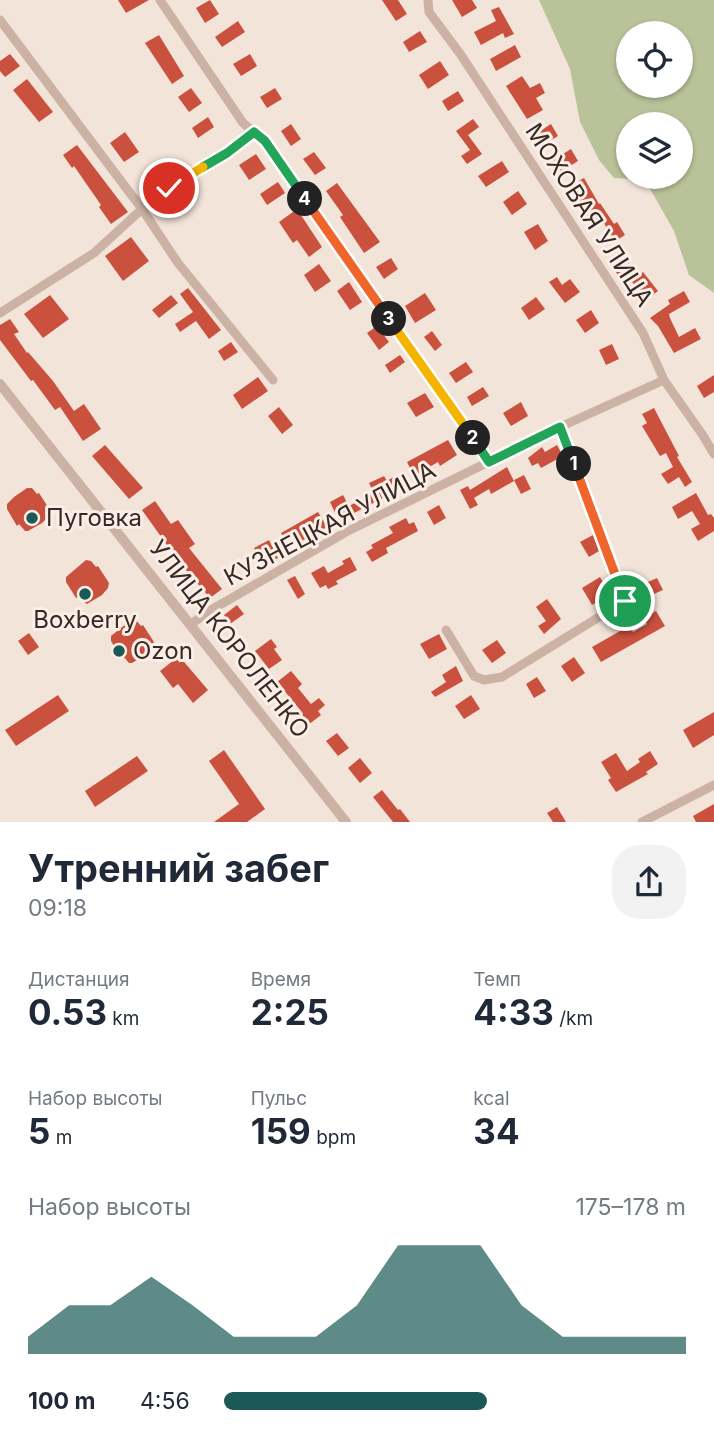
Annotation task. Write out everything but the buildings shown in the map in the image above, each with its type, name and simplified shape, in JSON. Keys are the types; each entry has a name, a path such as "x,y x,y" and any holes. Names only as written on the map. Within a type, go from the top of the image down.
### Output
{"street":[{"path":"160,0 243,123 265,141 489,462"},
{"name":"МОХОВАЯ УЛИЦА","path":"428,0 429,12 461,55 643,333 664,380 714,454"},
{"path":"0,20 142,209 178,263 273,380"},
{"path":"0,313 94,253 169,188 227,153 254,132"},
{"name":"КУЗНЕЦКАЯ УЛИЦА","path":"191,624 346,532 560,427 664,380"},
{"name":"УЛИЦА КОРОЛЕНКО","path":"0,384 346,821"},
{"path":"446,630 474,676 484,680 502,677 625,601 560,427"},
{"path":"642,821 714,785"}],"green space":[{"path":"539,0 714,0 714,293 689,275 674,231 650,189 693,189 693,112 616,112 616,178 599,160 580,122 570,69"}],"place":[{"name":"Пуговка","path":"32,518"},
{"name":"Boxberry","path":"85,594"},
{"name":"Ozon","path":"119,651"}],"route":[{"path":"169,188 227,153 254,132 265,141 489,462 560,427 625,601"}]}
